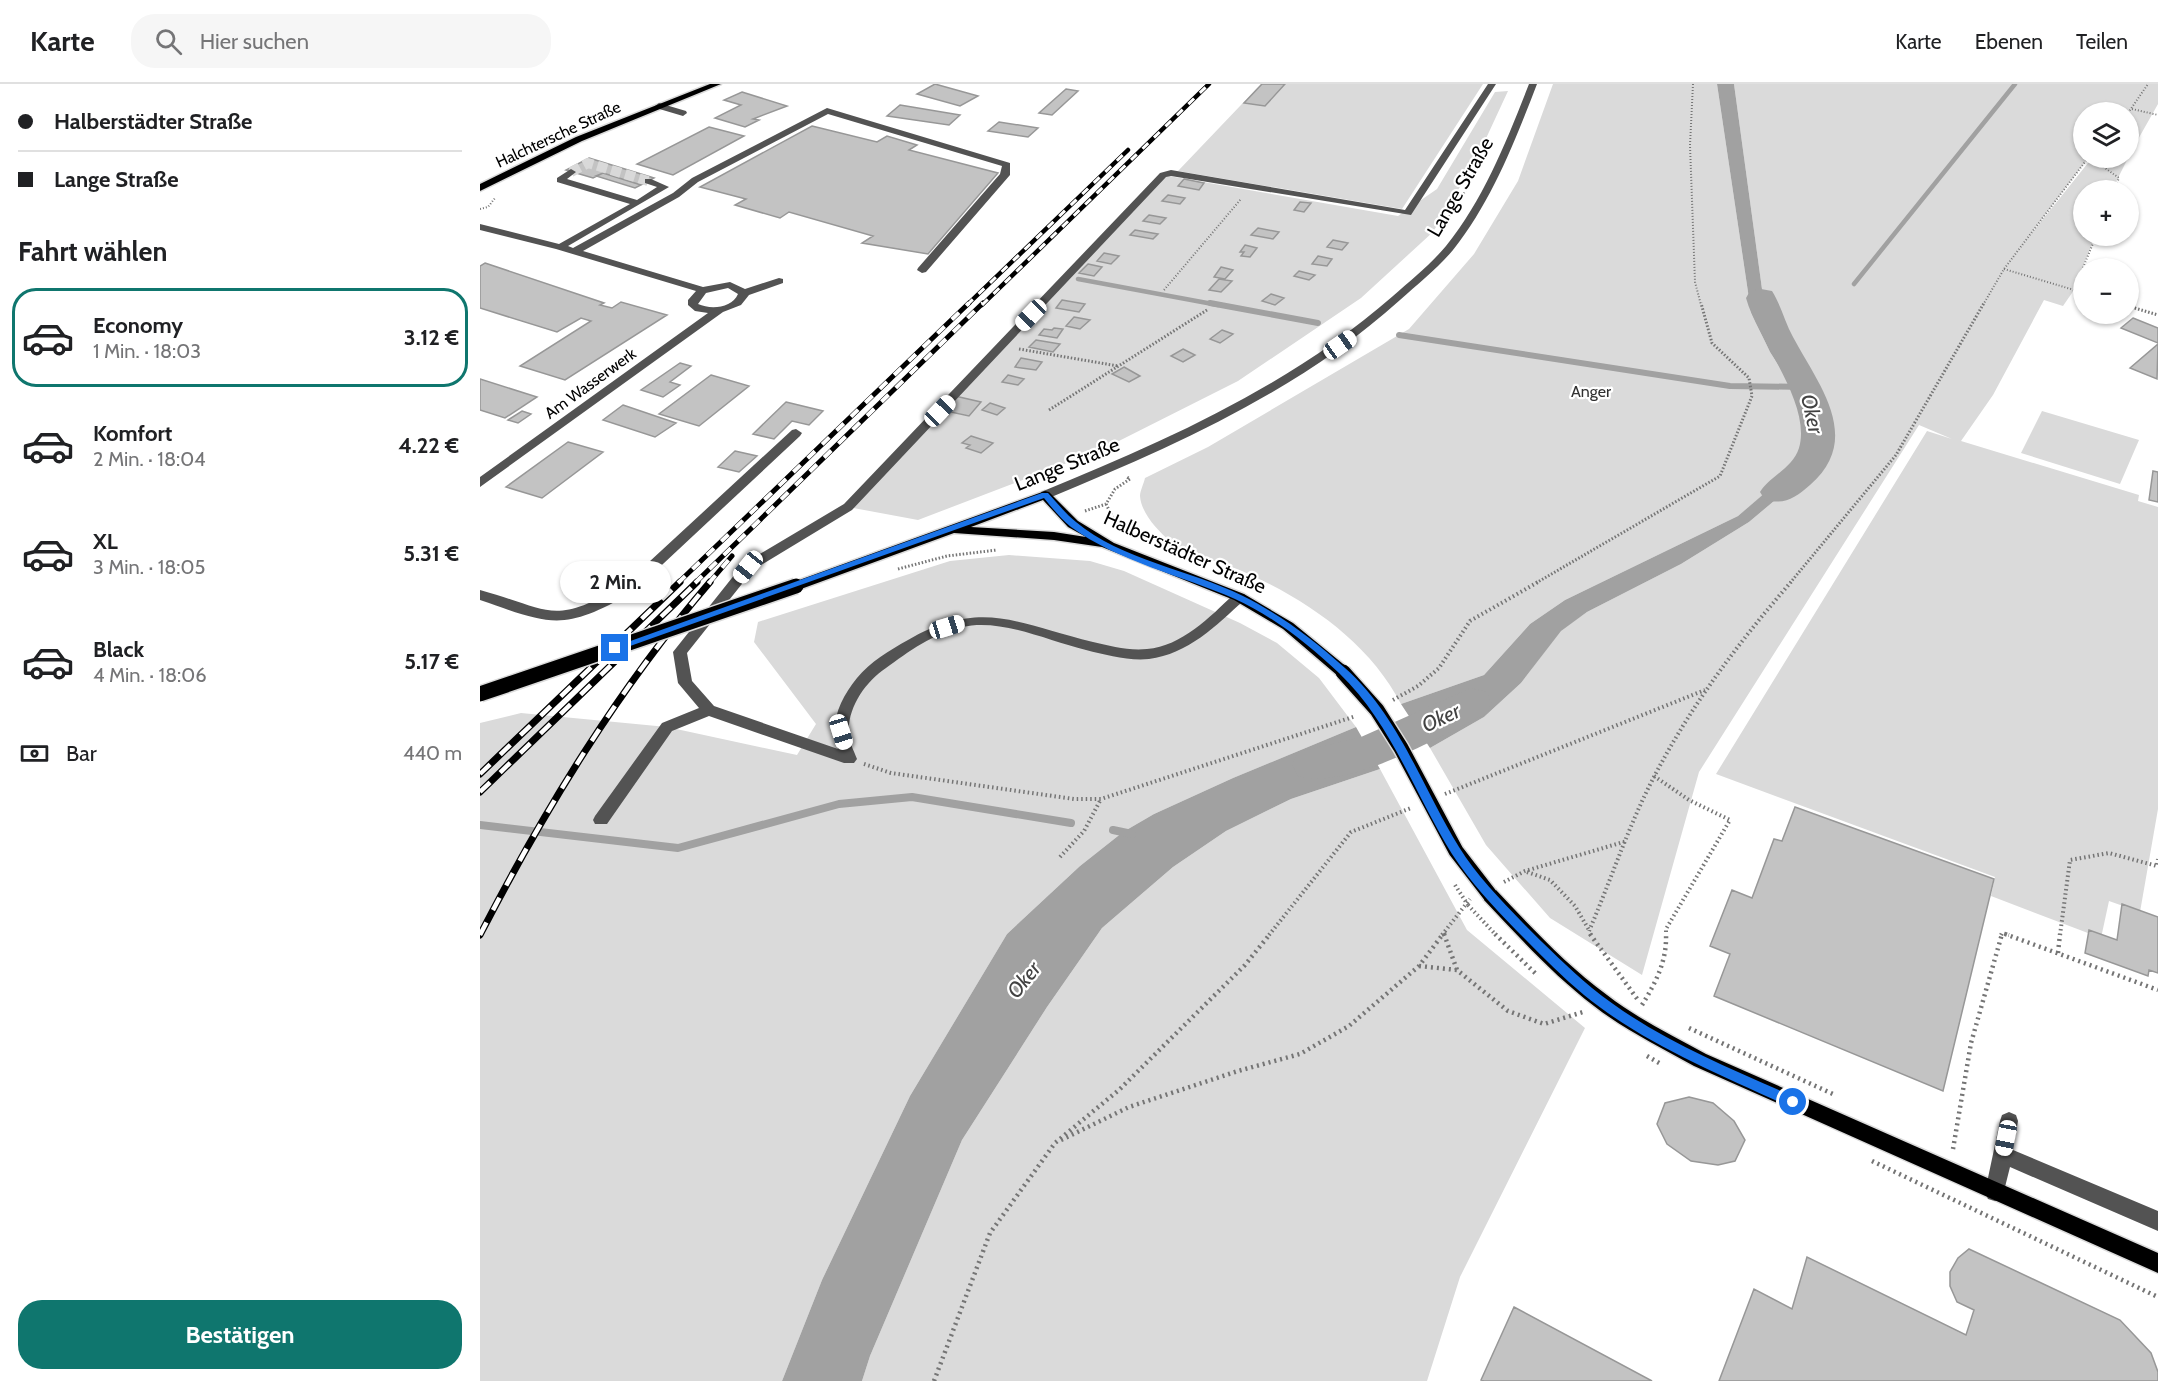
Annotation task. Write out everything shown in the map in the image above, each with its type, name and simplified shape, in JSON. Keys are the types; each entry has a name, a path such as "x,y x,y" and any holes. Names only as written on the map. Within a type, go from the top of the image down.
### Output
{"main road":[{"name":"Halchtersche Straße","path":"480,189 579,139 717,84"},
{"name":"Halberstädter Straße","path":"1045,495 1073,524 1109,546 1239,597 1288,626 1343,672 1377,710 1401,748 1456,851 1490,895 1549,956 1589,992 1631,1022 1700,1060 2158,1263"},
{"name":"Lange Straße","path":"480,694 796,586 1045,495"},
{"path":"953,530 1054,536 1109,546"}],"street":[{"path":"849,759 709,710 685,683 680,652 748,567 848,507 1163,175 1171,173 1408,213 1492,84"},
{"name":"Lange Straße","path":"1045,495 1196,429 1305,369 1357,333 1451,246 1497,171 1533,84"},
{"path":"659,106 683,113"},
{"path":"575,251 676,195 713,170 827,111 1006,165 1005,176 922,270"},
{"path":"571,172 560,180 638,203"},
{"path":"560,247 664,187 648,181"},
{"path":"480,214 485,229 575,251 703,290 730,285 744,293 779,281"},
{"path":"703,290 693,300 693,305 699,309 719,310"},
{"name":"Am Wasserwerk","path":"480,483 719,310 734,306 742,300 744,293"},
{"path":"480,595 549,617 573,615 601,604 628,590 796,433"},
{"path":"849,759 841,732 850,700 868,673 900,651 947,627 969,621 996,623 1113,652 1148,654 1173,647 1204,629 1239,597"},
{"path":"601,820 667,727 709,710"},
{"path":"1995,1192 2009,1121"},
{"path":"2003,1155 2158,1221"}],"path":[{"path":"1388,702 1417,690 1454,649 1470,621 1720,476 1752,396 1749,378 1712,343 1695,282 1690,145 1693,84"},
{"path":"2136,102 2148,84"},
{"path":"2139,111 2158,115"},
{"path":"1589,931 1654,776 1705,690 1738,643 1833,533 1896,455 2004,269 2081,168"},
{"path":"2104,168 2119,178 2118,180"},
{"path":"1446,223 1468,186"},
{"path":"1164,290 1251,187"},
{"path":"2004,269 2073,290"},
{"path":"1049,410 1207,309"},
{"path":"2139,309 2158,315"},
{"path":"1001,346 1118,366"},
{"path":"1066,517 1106,504 1115,489 1130,479 1115,466"},
{"path":"892,570 946,556 1002,549"},
{"path":"1440,796 1705,690"},
{"path":"849,759 891,773 1074,799 1101,799 1358,715"},
{"path":"1525,871 1550,880 1575,906 1597,950 1630,984 1641,1006 1655,984 1667,953 1666,928 1730,820 1689,800 1654,776"},
{"path":"1060,857 1081,836 1094,818 1101,799"},
{"path":"934,1381 990,1233 1055,1143 1120,1089 1245,965 1351,832 1418,805"},
{"path":"2058,954 2070,860 2109,853 2157,866 2158,859"},
{"path":"1444,933 1457,970 1508,1011 1545,1023 1583,1012"},
{"path":"1948,1170 1971,1043 2002,933 2158,990"},
{"path":"1055,1143 1129,1107 1238,1071 1300,1054 1349,1026 1419,966 1457,970"},
{"path":"1645,1055 1664,1065"},
{"path":"1860,1156 2158,1297"}],"green space":[{"path":"1261,84 1483,84 1402,209 1178,171"},
{"name":"Anger","path":"1553,84 1717,84 1751,312 1770,352 1794,389 1804,419 1805,446 1794,469 1738,516 1565,600 1530,624 1484,675 1401,704 1372,661 1334,625 1266,582 1185,550 1170,541 1155,527 1143,509 1140,496 1145,478 1208,447 1409,329 1474,254 1518,181"},
{"path":"1734,84 2158,84 2158,104 2139,138 2139,102 2073,102 2073,168 2080,168 2027,239 2073,182 2073,246 2091,246 2086,258 2073,258 2073,291 2063,306 2044,300 1993,395 1961,441 2139,495 2138,501 2158,507 2158,809 2140,912 2109,901 2101,938 1991,896 1995,877 1716,774 1927,431 1952,439 1919,425 1699,772 1642,975 1550,918 1486,845 1430,748 1484,717 1521,683 1561,630 1587,612 1681,564 1749,522 1805,475 1817,452 1809,392 1785,354 1765,311"},
{"path":"1508,91 1476,160 1433,232 1361,298 1238,381 1101,450 918,520 848,507 1163,175 1398,216 1437,189 1495,92"},
{"path":"2084,168 2123,168 2117,180 2074,180"},
{"path":"2042,411 2139,440 2120,484 2021,453"},
{"path":"1009,555 1090,561 1124,571 1240,623 1277,643 1319,678 1356,727 1233,778 1154,814 1123,832 1080,866 1007,934 910,1096 822,1280 782,1381 480,1381 480,723 521,713 667,727 797,755 816,724 754,642 758,622 950,561"},
{"path":"1380,769 1467,930 1585,1028 1460,1277 1427,1381 862,1381 870,1356 962,1140 1047,1007 1102,928 1173,867 1226,831 1291,799"}],"water":[{"path":"1717,84 1734,84 1765,311 1785,354 1809,392 1817,452 1805,475 1749,522 1681,564 1587,612 1561,631 1521,683 1484,717 1430,748 1401,704 1484,675 1530,624 1565,600 1738,516 1794,468 1805,446 1804,419 1794,389 1770,352 1751,312"},
{"path":"1356,727 1380,769 1291,799 1226,831 1173,867 1102,928 1047,1007 962,1140 870,1356 862,1381 782,1381 822,1280 910,1096 1007,934 1080,866 1123,832 1154,814 1233,778"}],"building":[{"path":"935,84 978,96 960,106 917,94"},
{"path":"1262,84 1285,84 1265,106 1244,103"},
{"path":"1066,89 1078,91 1052,115 1039,113"},
{"path":"742,92 787,106 753,119 759,120 745,127 715,118 741,105 724,100"},
{"path":"900,105 960,115 949,125 887,116"},
{"path":"999,122 1038,128 1028,137 988,131"},
{"path":"812,126 877,142 887,136 917,145 909,150 998,173 928,254 862,243 873,236 789,212 780,218 735,205 746,199 700,187"},
{"path":"709,127 744,136 673,175 637,164"},
{"path":"589,158 654,178 641,185 603,173 593,178 566,170"},
{"path":"603,173 641,185 635,188 596,176"},
{"path":"1184,179 1204,183 1199,190 1178,186"},
{"path":"1168,195 1185,198 1180,204 1162,201"},
{"path":"1300,202 1311,203 1304,212 1294,210"},
{"path":"1149,215 1166,218 1160,224 1143,221"},
{"path":"1258,228 1279,232 1273,239 1251,235"},
{"path":"1135,230 1158,234 1153,239 1130,235"},
{"path":"1333,240 1348,243 1342,250 1327,247"},
{"path":"1245,245 1257,248 1250,257 1241,256 1244,252 1240,252"},
{"path":"1104,253 1119,256 1111,264 1097,261"},
{"path":"1318,256 1332,259 1327,266 1312,264"},
{"path":"485,263 604,303 600,305 612,308 621,302 667,315 565,380 520,366 591,321 581,318 557,332 480,308 480,266"},
{"path":"1088,264 1102,267 1094,276 1079,273"},
{"path":"1221,267 1233,270 1225,279 1214,277"},
{"path":"1299,271 1315,275 1309,280 1294,276"},
{"path":"1219,279 1232,281 1221,292 1209,290"},
{"path":"1271,294 1284,298 1275,305 1262,301"},
{"path":"1062,300 1085,304 1079,312 1056,308"},
{"path":"1074,317 1090,320 1080,329 1066,326"},
{"path":"2139,320 2158,328 2158,343 2121,328 2126,324 2139,324"},
{"path":"1044,329 1063,329 1057,338 1039,335"},
{"path":"1222,330 1233,334 1220,343 1210,339"},
{"path":"1036,340 1060,344 1053,352 1029,347"},
{"path":"2158,344 2157,379 2130,368"},
{"path":"1183,349 1195,355 1183,362 1171,356"},
{"path":"1021,358 1042,362 1036,370 1015,367"},
{"path":"680,363 691,366 670,382 680,385 663,397 641,390"},
{"path":"1124,367 1140,376 1129,382 1112,374"},
{"path":"711,375 749,386 699,426 659,414"},
{"path":"1008,375 1024,379 1018,385 1002,382"},
{"path":"480,379 537,397 505,418 480,410"},
{"path":"955,396 981,402 969,416 951,412 947,416 938,414"},
{"path":"786,402 823,411 809,425 792,421 774,439 753,434"},
{"path":"990,403 1005,408 997,415 982,410"},
{"path":"623,405 676,423 655,437 603,420"},
{"path":"522,411 531,414 518,423 508,420"},
{"path":"971,436 993,443 981,453 966,448 970,445 962,443"},
{"path":"568,442 603,452 542,498 506,487"},
{"path":"735,451 757,456 739,472 718,467"},
{"path":"2153,471 2158,472 2158,502 2149,500"},
{"path":"1795,807 1994,879 1943,1091 1714,996 1730,954 1710,946 1732,890 1752,898 1774,839 1782,841"},
{"path":"2122,904 2158,917 2158,973 2149,970 2148,976 2085,953 2089,930 2117,940"},
{"path":"1689,1097 1713,1103 1734,1121 1745,1140 1735,1161 1718,1165 1691,1161 1667,1144 1657,1124 1665,1103"},
{"path":"1969,1249 2120,1320 2151,1353 2158,1372 2158,1381 1719,1381 1754,1289 1792,1309 1807,1257 1966,1335 1974,1310 1957,1302 1950,1286 1950,1272 1958,1258"},
{"path":"1514,1307 1652,1381 1481,1380"}],"waterway":[{"path":"1854,284 2015,84"},
{"path":"1078,279 1218,305"},
{"name":"Oker","path":"1761,298 1767,318 1813,405 1818,427 1817,448 1806,468 1778,492"},
{"path":"1210,303 1318,323"},
{"path":"1399,335 1730,386 1807,387"},
{"name":"Oker","path":"1314,764 1371,751 1471,703"},
{"path":"480,825 678,848 839,804 912,797 1071,823"},
{"path":"1113,830 1132,834"}],"tunnel":[{"path":"571,172 588,163 648,181"}],"railway":[{"path":"982,305 1209,84"},
{"path":"967,305 1128,150"},
{"path":"678,583 969,303"},
{"path":"695,583 983,303"},
{"path":"709,583 732,556"},
{"path":"480,774 680,582"},
{"path":"480,792 697,582"},
{"path":"480,935 530,842 585,751 644,665 710,582"}],"route":[{"path":"615,648 796,586 1045,495 1073,524 1109,546 1239,597 1288,626 1343,672 1377,710 1401,748 1456,851 1490,895 1549,956 1589,992 1631,1022 1700,1060 1793,1102"}]}
